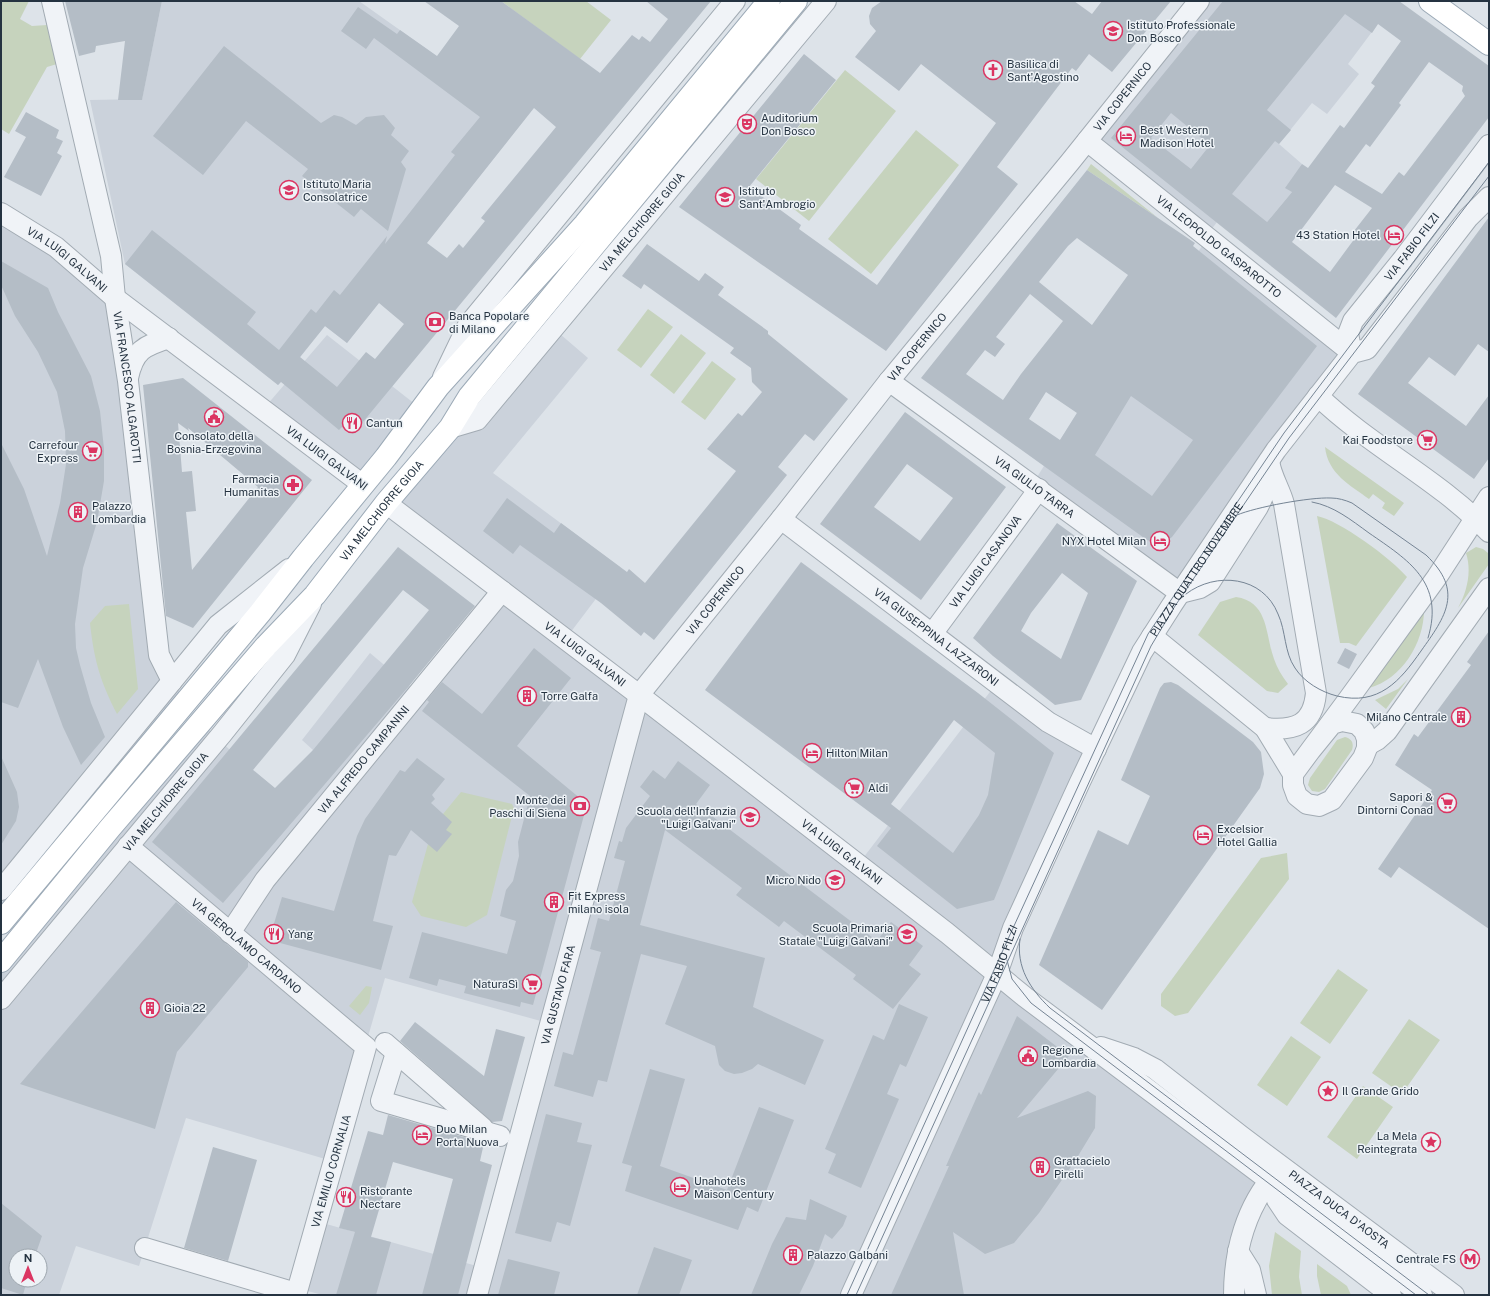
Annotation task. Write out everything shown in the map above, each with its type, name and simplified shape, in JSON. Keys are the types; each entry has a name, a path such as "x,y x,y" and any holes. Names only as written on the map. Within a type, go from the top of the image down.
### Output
{"main road":[{"path":"1,923 180,710 363,485 438,387 584,224 769,1"},
{"name":"VIA MELCHIORRE GIOIA","path":"1,961 110,828 266,646 315,595 386,503 450,428 469,397 796,1"},
{"path":"1430,1 1489,44"},
{"name":"VIA LUIGI GALVANI","path":"363,485 386,503"}],"street":[{"name":"VIA FRANCESCO ALGAROTTI","path":"52,1 111,256 115,298 128,382 159,655 172,681"},
{"path":"438,387 468,325 735,1"},
{"name":"VIA MELCHIORRE GIOIA","path":"450,428 476,420 826,1"},
{"name":"VIA COPERNICO","path":"639,695 781,519 889,381 1199,1"},
{"name":"VIA LEOPOLDO GASPAROTTO","path":"1086,141 1352,353"},
{"name":"VIA FABIO FILZI","path":"1352,353 1348,334 1353,321 1403,259 1489,145"},
{"path":"1489,197 1468,218 1367,349 1352,353 1318,396 1378,446 1438,488 1475,518 1489,532"},
{"name":"VIA LUIGI GALVANI","path":"1,213 56,247 115,298 363,485"},
{"path":"128,382 132,363 137,354 150,344 169,338"},
{"name":"VIA GIULIO TARRA","path":"889,381 1180,592"},
{"name":"PIAZZA QUATTRO NOVEMBRE","path":"1318,396 1236,510 1152,636 1265,728 1293,774 1292,780 1294,791 1300,799 1311,805 1325,804 1332,800 1363,758 1368,744"},
{"path":"1180,592 1200,588 1210,582 1258,507 1268,484 1270,464"},
{"path":"1265,728 1285,728 1301,724 1313,710 1316,693 1284,504 1270,464"},
{"name":"VIA LUIGI CASANOVA","path":"932,634 1039,489"},
{"path":"1293,774 1437,577 1489,497"},
{"name":"VIA LUIGI GALVANI","path":"386,503 639,695 964,946 997,974"},
{"name":"VIA GIUSEPPINA LAZZARONI","path":"781,519 1059,730 1096,749"},
{"path":"1,890 218,625 303,558"},
{"path":"1310,751 1332,724 1342,720 1357,724 1364,731 1368,744 1377,740 1387,731 1489,588"},
{"name":"VIA ALFREDO CAMPANINI","path":"230,933 265,880 502,591"},
{"name":"VIA MELCHIORRE GIOIA","path":"1,999 222,734 285,655 315,595"},
{"name":"VIA FABIO FILZI","path":"851,1295 997,974 1008,939 1142,652 1152,636"},
{"name":"VIA GUSTAVO FARA","path":"477,1295 639,695"},
{"name":"VIA GEROLAMO CARDANO","path":"128,846 230,933 382,1047 494,1134 381,1101 382,1047"},
{"name":"PIAZZA DUCA D'AOSTA","path":"997,974 1143,1084 1454,1295"},
{"name":"PIAZZA DUCA D'AOSTA","path":"1086,1042 1134,1058 1155,1069 1276,1173 1422,1295"},
{"name":"VIA EMILIO CORNALIA","path":"296,1294 382,1047"},
{"path":"1143,1084 1155,1069"},
{"name":"PIAZZA DUCA D'AOSTA","path":"1234,1295 1238,1251 1249,1214 1258,1196 1276,1173"},
{"name":"PIAZZA DUCA D'AOSTA","path":"1276,1173 1277,1200 1287,1215 1391,1295"},
{"path":"145,1248 296,1294"},
{"path":"1238,1251 1250,1270 1256,1295"}],"shaded area":[{"name":"Istituto Maria Consolatrice","path":"162,1 359,1 525,119 347,343 325,326 278,385 125,264 90,100 142,99"},
{"path":"1206,1 1395,1 1348,64 1359,74 1327,114 1312,103 1279,144 1302,164 1292,192 1267,222 1217,222 1208,234 1094,140"},
{"path":"1,219 115,298 160,671 186,698 1,921"},
{"path":"1207,239 1348,353 1180,588 1034,482 1157,284 1170,292"},
{"path":"539,316 588,358 493,473 620,567 567,637 390,503"},
{"path":"327,335 420,408 364,483 266,406"},
{"path":"503,594 637,695 548,1023 385,978 332,1161 186,1118 139,1266 76,1246 59,1295 1,1295 1,967 205,726 230,750 301,811 313,750 302,740 370,653 408,685 419,690"},
{"path":"996,684 1093,750 992,975 1267,1181 1231,1295 480,1295 640,698 857,866"},
{"path":"319,1222 484,1268 476,1295 323,1295 300,1289"}],"green space":[{"path":"1,1 29,1 20,19 32,26 47,25 57,64 47,67 9,134 1,129"},
{"path":"501,1 586,1 611,20 580,59"},
{"path":"845,70 896,111 809,221 756,179"},
{"path":"916,130 959,165 871,274 828,239"},
{"path":"1091,164 1158,218 1087,170"},
{"path":"648,309 673,327 641,368 617,350"},
{"path":"681,334 706,353 674,394 650,375"},
{"path":"712,361 736,379 705,420 681,402"},
{"path":"1325,447 1404,503 1394,516 1382,508 1385,503 1373,494 1369,499 1348,484 1335,472 1330,465"},
{"path":"1317,516 1327,519 1365,541 1390,560 1407,577 1356,646 1349,643 1340,643"},
{"path":"1476,547 1483,549 1488,553 1489,564 1458,608 1468,581 1469,567 1466,553"},
{"path":"1236,597 1247,600 1255,605 1264,620 1275,662 1288,684 1278,693 1267,691 1198,635 1220,602"},
{"path":"129,604 138,689 117,714 106,691 99,670 90,623 105,606"},
{"path":"1424,610 1420,635 1409,658 1392,677 1369,688"},
{"path":"1408,679 1386,709 1375,700 1398,689"},
{"path":"1345,737 1352,742 1352,750 1325,789 1319,792 1312,791 1308,785 1310,778 1337,740"},
{"path":"461,792 512,804 514,808 487,915 466,927 421,916 412,902 428,844 443,814"},
{"path":"1287,853 1289,879 1188,1013 1175,1016 1161,1006 1161,994 1261,858"},
{"path":"1338,969 1368,990 1330,1044 1300,1023"},
{"path":"366,986 372,987 369,1003 360,1015 349,1006"},
{"path":"1409,1019 1440,1040 1402,1094 1372,1073"},
{"path":"1291,1036 1321,1057 1287,1106 1257,1085"},
{"path":"1363,1086 1393,1107 1357,1159 1327,1137"},
{"path":"1275,1232 1301,1251 1299,1277 1302,1295 1272,1295 1269,1266"},
{"path":"1317,1264 1347,1286 1351,1295 1321,1295 1317,1276"}],"building":[{"path":"65,1 162,1 142,100 118,100 125,41 96,46 95,52 79,56"},
{"path":"424,1 501,1 600,73 632,35 639,40 642,36 650,42 668,19 646,1 711,1 353,434 343,426 339,430 281,382 278,385 125,264 152,230 256,312 247,324 279,350 311,309 316,313 334,290 340,295 387,236 385,244 455,155 451,152 480,117 374,38 366,49 341,31 358,7 397,34 400,30 437,56 459,26","holes":["534,108 556,127 481,218 485,221 463,248 459,244 447,258 427,243","379,303 404,324 375,359 366,352 337,387 300,357 325,326 347,343"]},
{"path":"882,1 1074,1 1092,14 1102,1 1171,1 1112,72 1089,54 1076,71 1072,68 997,167 1018,184 886,351 679,207 804,54 836,80 749,187 801,225 799,229 877,285 996,123 921,64 899,91 855,57 876,31 870,24 869,16 872,8"},
{"path":"1223,1 1399,1 1489,66 1489,117 1336,318 1111,138","holes":["1345,14 1372,33 1378,24 1401,41 1371,83 1375,86 1344,128 1340,125 1308,168 1302,164 1285,188 1292,192 1267,222 1232,194 1275,141 1279,144 1291,130 1267,110","1429,62 1463,86 1462,91 1465,96 1404,176 1399,172 1382,194 1345,172 1366,144 1370,147 1401,105 1399,103","1171,113 1210,145 1191,169 1151,138","1335,185 1372,208 1354,231 1358,234 1330,272 1292,242"]},
{"path":"224,46 321,123 334,115 342,117 356,125 366,117 384,115 395,128 391,135 409,151 401,162 406,169 388,231 361,209 354,217 302,176 308,169 246,121 203,175 153,136"},
{"path":"26,112 59,130 56,138 63,141 57,153 62,156 41,196 4,177 26,137 15,131"},
{"path":"1087,170 1195,243 1193,246 1317,346 1172,537 1165,542 1156,543 1147,540 921,378","holes":["1077,238 1128,275 1092,325 1039,282 1068,246","1030,294 1063,321 1021,374 1003,400 966,374 985,350 995,357 1005,344 996,337","1046,392 1077,413 1060,440 1029,419","1131,396 1193,440 1152,496 1095,455"]},
{"path":"1489,217 1489,352 1478,344 1455,376 1429,357 1408,383 1466,426 1489,395 1489,458 1474,479 1358,394"},
{"path":"647,244 699,281 705,273 724,287 718,295 768,331 768,334 848,399 814,441 805,434 778,467 787,475 654,640 644,632 641,636 601,603 520,545 513,554 483,531 507,498 554,533 561,523 627,572 629,569 645,583 736,471 707,449 738,413 742,416 762,392 752,382 751,368 730,353 734,348 644,284 641,289 622,276"},
{"name":"Palazzo Lombardia","path":"1,261 48,288 58,312 91,376 100,411 104,449 104,481 97,522 83,568 75,624 76,648 80,665 91,703 105,737 81,765 63,727 38,659 18,708 1,702 1,443 24,489 47,556 60,503 66,464 65,431 57,392 38,352 15,316 1,285"},
{"path":"183,378 312,480 193,628 166,616 143,385","holes":["178,423 189,431 188,428 258,487 192,570 186,512 196,511 192,471 182,472"]},
{"path":"905,412 1006,487 921,600 820,524","holes":["907,464 953,498 920,541 874,507"]},
{"path":"1057,523 1137,581 1081,700 1055,705 993,656 973,638","holes":["1062,573 1088,593 1061,659 1021,631 1031,613"]},
{"path":"398,547 475,606 409,686 223,903 152,842","holes":["403,590 429,610 313,750 275,788 253,770"]},
{"path":"801,562 978,693 1054,753 994,900 957,909 877,846 891,828 705,690","holes":["954,720 995,753 988,795 979,815 953,853 891,804"]},
{"path":"1489,631 1489,929 1399,867 1391,878 1378,869 1432,790 1395,765 1414,734 1418,737 1471,665 1467,662"},
{"path":"534,648 571,678 517,746 587,804 533,1005 521,1002 520,1007 464,993 466,986 439,979 437,986 409,978 422,932 507,954 516,921 500,916 506,890 513,881 519,856 518,842 530,796 422,711 429,702 427,700 442,682 482,714"},
{"path":"1345,648 1357,654 1349,669 1337,663"},
{"path":"1171,682 1178,685 1253,742 1261,752 1264,774 1260,788 1102,1010 1039,965 1098,830 1128,845 1150,796 1121,780 1160,688 1164,683"},
{"path":"1,756 17,792 19,807 16,821 1,845"},
{"path":"417,758 445,779 432,795 435,799 431,803 452,822 446,830 452,834 437,852 411,830 396,856 389,855 373,921 393,926 381,970 269,940 282,897 334,911 357,836 365,819 400,770 405,772"},
{"path":"678,761 710,785 696,804 877,941 891,922 923,946 909,965 921,974 893,1009 853,979 856,975 784,921 779,927 736,895 742,888 665,830 640,925 765,958 753,1007 824,1040 805,1085 758,1064 752,1069 742,1073 734,1074 725,1071 719,1065 715,1046 665,1024 687,966 641,954 607,1082 598,1080 593,1097 554,1086 563,1052 573,1055 601,952 590,949 598,918 609,921 625,861 614,858 619,841 622,842 626,828 650,796 640,787 653,770 665,779"},
{"name":"Gioia 22","path":"176,902 248,962 248,967 177,1052 155,1129 20,1084"},
{"path":"899,1004 928,1017 906,1067 900,1064 887,1094 899,1099 861,1188 828,1173 836,1154 825,1149 873,1035 884,1040"},
{"path":"1017,1016 1069,1056 1017,1118 1088,1091 1096,1096 1095,1128 1075,1161 1039,1213 1014,1243 985,1254 953,1232 964,1295 891,1295 949,1166 946,1166 979,1092 981,1095"},
{"path":"415,1022 484,1076 496,1029 525,1037 502,1121 492,1122 400,1041"},
{"path":"650,1069 685,1079 660,1166 727,1190 759,1107 794,1120 758,1212 747,1207 738,1230 625,1191 632,1166 622,1163"},
{"path":"546,1114 582,1123 577,1142 592,1145 570,1226 557,1222 551,1242 515,1233"},
{"path":"388,1115 484,1143 480,1161 492,1165 458,1295 422,1295 453,1179 393,1162 371,1237 391,1242 376,1295 336,1295 355,1232 339,1228 368,1131 383,1135"},
{"path":"213,1147 257,1160 228,1261 184,1248"},
{"name":"Palazzo Galbani","path":"810,1199 847,1216 843,1226 832,1239 825,1234 813,1266 799,1295 751,1295 772,1244 786,1217 806,1220"},
{"path":"1,1203 42,1236 38,1248 8,1248 8,1288 25,1288 23,1295 1,1288"},
{"path":"654,1247 692,1260 679,1295 637,1295"},
{"path":"508,1259 560,1272 554,1295 498,1295"}],"tram line":[{"path":"847,1295 1148,634 1284,433 1489,162"},
{"path":"856,1295 1151,646 1175,606 1289,438 1489,176"},
{"path":"1186,594 1211,582 1224,580 1238,581 1250,585 1262,592 1271,601 1278,614 1291,662 1303,678 1313,686 1325,692 1337,696 1352,698 1376,694 1396,681 1413,662 1444,615 1448,592 1445,580 1438,568 1426,555 1352,503 1334,498 1310,499 1270,506 1237,515"},
{"path":"1312,502 1335,510 1349,519 1397,553 1420,575 1427,587 1431,602 1432,619 1428,638"},
{"path":"1020,939 1019,949 1022,968 1036,993 1050,1008 1429,1295"},
{"path":"1007,960 1012,979 1031,1003 1416,1295"}],"place":[{"name":"Istituto Professionale Don Bosco","path":"1113,31"},
{"name":"Basilica di Sant'Agostino","path":"993,70"},
{"name":"Auditorium Don Bosco","path":"747,124"},
{"name":"Best Western Madison Hotel","path":"1126,136"},
{"name":"Istituto Maria Consolatrice","path":"289,190"},
{"name":"Istituto Sant'Ambrogio","path":"725,197"},
{"name":"43 Station Hotel","path":"1394,235"},
{"name":"Banca Popolare di Milano","path":"435,322"},
{"name":"Consolato della Bosnia-Erzegovina","path":"214,417"},
{"name":"Cantun","path":"352,423"},
{"name":"Kai Foodstore","path":"1427,440"},
{"name":"Carrefour Express","path":"92,451"},
{"name":"Farmacia Humanitas","path":"293,485"},
{"name":"Palazzo Lombardia","path":"78,512"},
{"name":"NYX Hotel Milan","path":"1160,541"},
{"name":"Torre Galfa","path":"527,696"},
{"name":"Milano Centrale","path":"1461,717"},
{"name":"Hilton Milan","path":"812,753"},
{"name":"Aldi","path":"854,788"},
{"name":"Sapori & Dintorni Conad","path":"1447,803"},
{"name":"Monte dei Paschi di Siena","path":"580,806"},
{"name":"Scuola dell'Infanzia \"Luigi Galvani\"","path":"750,817"},
{"name":"Excelsior Hotel Gallia","path":"1203,835"},
{"name":"Micro Nido","path":"835,880"},
{"name":"Fit Express milano isola","path":"554,902"},
{"name":"Yang","path":"274,934"},
{"name":"Scuola Primaria Statale \"Luigi Galvani\"","path":"907,934"},
{"name":"NaturaSì","path":"532,984"},
{"name":"Gioia 22","path":"150,1008"},
{"name":"Regione Lombardia","path":"1028,1056"},
{"name":"Il Grande Grido","path":"1328,1091"},
{"name":"Duo Milan Porta Nuova","path":"422,1135"},
{"name":"La Mela Reintegrata","path":"1431,1142"},
{"name":"Grattacielo Pirelli","path":"1040,1167"},
{"name":"Unahotels Maison Century","path":"680,1187"},
{"name":"Ristorante Nectare","path":"346,1197"},
{"name":"Palazzo Galbani","path":"793,1255"},
{"name":"Centrale FS","path":"1470,1259"}]}
